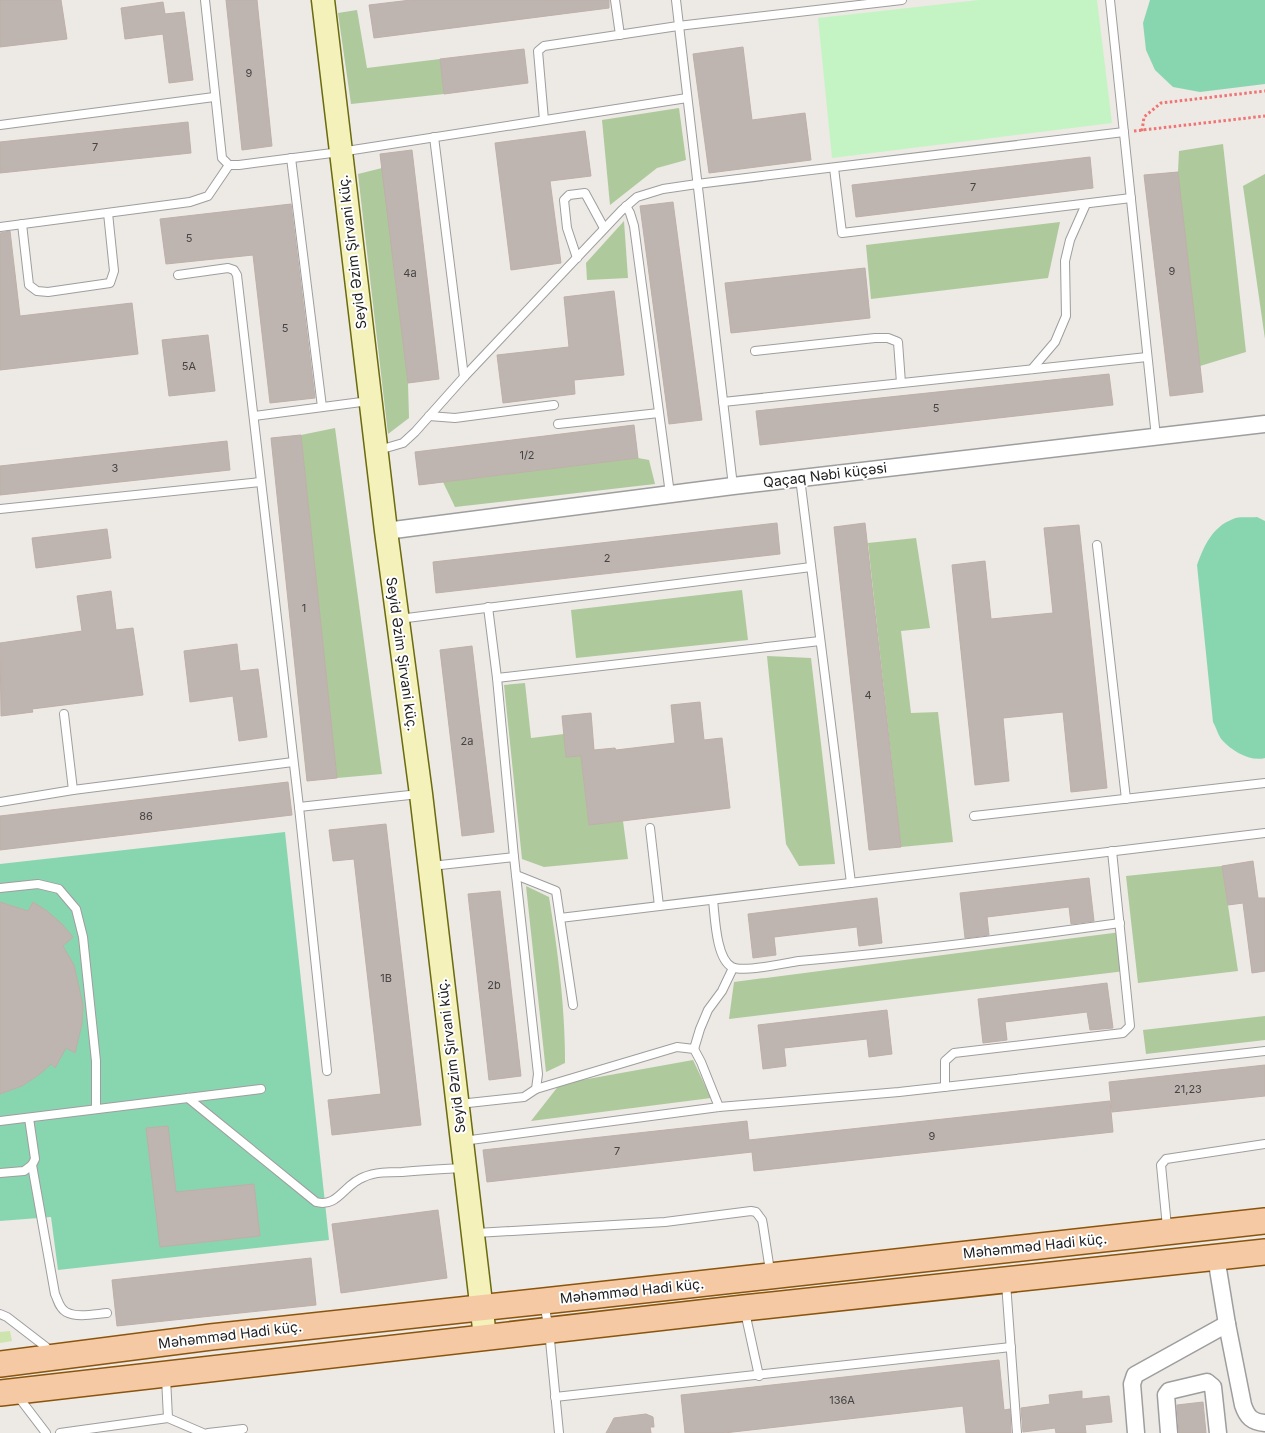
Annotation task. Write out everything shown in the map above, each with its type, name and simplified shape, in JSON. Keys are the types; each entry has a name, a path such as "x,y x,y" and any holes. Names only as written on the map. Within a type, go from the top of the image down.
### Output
{"main road":[{"name":"Seyid Əzim Şirvani küç.","path":"325,0 340,152 386,530 421,794 485,1337"},
{"name":"Məhəmməd Hadi küç.","path":"0,1364 211,1337 1265,1220"},
{"name":"Məhəmməd Hadi küç.","path":"4,1393 744,1308 1265,1252"},
{"path":"0,1352 151,1335 211,1337"}],"street":[{"name":"Qaçaq Nəbi küçəsi","path":"386,530 732,486 1265,424"},
{"path":"1216,1257 1227,1324 1245,1411 1247,1416 1254,1422 1265,1423"},
{"path":"1136,1433 1132,1384 1135,1375 1227,1324"},
{"path":"1168,1433 1166,1395 1169,1391 1207,1382 1213,1387 1218,1433"}],"lane":[{"path":"204,0 222,158 229,165 340,152 687,98"},
{"path":"615,0 620,35"},
{"path":"676,0 732,486"},
{"path":"544,120 538,51 544,46 678,26 902,0"},
{"path":"1110,0 1156,437"},
{"path":"0,124 214,97"},
{"path":"377,451 402,443 604,228 637,198 663,189 697,184 1124,132"},
{"path":"434,137 464,377"},
{"path":"291,158 322,407"},
{"path":"0,227 190,202 208,196 229,165"},
{"path":"834,168 842,233 1130,198"},
{"path":"576,258 567,228 564,200 570,195 585,193 604,228"},
{"path":"1032,369 1055,342 1066,316 1065,262 1070,240 1086,204"},
{"path":"626,206 634,226 670,494"},
{"path":"22,224 29,285 37,291 48,292 110,283 114,271 108,213"},
{"path":"178,274 228,268 234,270 237,275 294,762 327,1071"},
{"path":"755,351 888,338 898,342 901,383"},
{"path":"723,402 1148,357"},
{"path":"254,416 370,401"},
{"path":"429,416 455,418 554,405"},
{"path":"558,424 659,413"},
{"path":"800,478 851,883"},
{"path":"0,509 260,482"},
{"path":"1097,545 1126,799"},
{"path":"398,619 811,567"},
{"path":"488,607 498,678 514,857 538,1074 536,1089"},
{"path":"498,678 820,641"},
{"path":"64,714 73,790"},
{"path":"0,802 73,790 294,762"},
{"path":"974,816 1265,783"},
{"path":"299,807 421,794"},
{"path":"650,828 659,906"},
{"path":"560,918 1265,833"},
{"path":"945,1087 945,1061 954,1053 1123,1033 1130,1026 1112,852"},
{"path":"429,866 514,857"},
{"path":"516,875 556,892 573,1006"},
{"path":"0,888 38,884 59,889 76,909 83,937 96,1061 96,1109"},
{"path":"713,900 720,947 725,962 733,968 745,969 795,962 885,954 1120,923"},
{"path":"719,1107 694,1049 708,1010 722,990 733,968"},
{"path":"457,1104 524,1097 536,1089 678,1047 694,1049"},
{"path":"461,1141 719,1107 899,1092 1265,1051"},
{"path":"0,1121 261,1089"},
{"path":"188,1098 316,1202 325,1204 333,1202 344,1190 363,1176 382,1173 465,1168"},
{"path":"0,1173 24,1171 32,1165 35,1159 29,1118"},
{"path":"1168,1232 1161,1165 1166,1159 1265,1144"},
{"path":"32,1165 55,1294 60,1306 65,1312 78,1315 107,1314"},
{"path":"473,1233 665,1222 727,1213 756,1212 762,1220 771,1276"},
{"path":"1006,1279 1017,1433"},
{"path":"544,1301 549,1330 558,1433"},
{"path":"744,1308 759,1376"},
{"path":"0,1314 7,1317 46,1347"},
{"path":"555,1397 1011,1347"},
{"path":"166,1374 168,1418"},
{"path":"4,1393 46,1433"},
{"path":"60,1433 168,1418 204,1433"},
{"path":"208,1433 243,1429"}],"path":[{"path":"1142,131 1144,117 1161,103 1265,91"},
{"path":"1124,132 1265,116"}],"green space":[{"path":"979,0 1097,0 1112,123 832,158 818,18"},
{"path":"1150,0 1265,0 1265,84 1200,92 1173,87 1155,70 1146,50 1143,23"},
{"path":"357,10 367,68 440,59 444,94 351,104 338,13"},
{"path":"679,108 686,160 657,168 610,205 602,120"},
{"path":"1223,144 1246,352 1200,366 1178,172 1179,151"},
{"path":"382,168 408,383 409,418 388,434 358,174"},
{"path":"1265,174 1265,339 1243,186"},
{"path":"624,221 628,278 587,280 586,263"},
{"path":"1060,222 1048,278 871,299 866,245"},
{"path":"335,428 382,774 337,778 301,435"},
{"path":"638,458 649,460 655,484 455,507 443,482"},
{"path":"1241,517 1257,517 1265,521 1265,758 1259,759 1242,755 1226,744 1213,722 1197,565 1206,544 1214,532 1226,522"},
{"path":"916,538 930,628 901,631 911,713 938,712 953,842 901,847 868,543"},
{"path":"742,590 748,640 576,658 571,610"},
{"path":"767,656 811,658 835,864 799,866 786,844"},
{"path":"525,683 531,738 564,734 566,757 581,756 589,825 623,821 628,859 544,867 522,859 504,685"},
{"path":"285,832 329,1240 58,1270 51,1217 0,1221 0,864"},
{"path":"1222,866 1238,971 1138,983 1126,876"},
{"path":"526,886 549,897 560,980 564,1021 565,1063 546,1072"},
{"path":"1121,932 1125,971 729,1019 734,982"},
{"path":"1265,1016 1265,1040 1146,1054 1143,1030"},
{"path":"693,1060 711,1098 531,1121 560,1084"},
{"path":"10,1331 12,1341 0,1343 0,1332"}],"building":[{"path":"0,0 61,0 67,39 0,47"},
{"path":"226,0 257,0 272,146 242,150"},
{"path":"411,0 609,0 609,8 374,38 369,5"},
{"path":"163,2 165,14 184,12 193,80 169,83 163,34 125,39 121,8"},
{"path":"743,47 752,120 805,113 811,160 709,173 693,54"},
{"path":"524,49 528,83 444,94 440,59"},
{"path":"188,122 191,153 0,173 0,142"},
{"path":"585,131 591,176 550,181 561,263 511,270 495,143"},
{"path":"412,150 439,379 408,383 380,154"},
{"path":"1090,157 1093,188 856,217 852,185"},
{"path":"1178,172 1203,392 1170,396 1144,175"},
{"path":"673,202 702,420 669,424 640,206"},
{"path":"291,204 315,398 270,403 253,255 166,264 160,219"},
{"path":"10,231 20,316 132,303 138,354 0,370 0,233"},
{"path":"865,268 870,318 731,333 725,283"},
{"path":"614,291 624,375 574,380 575,394 503,403 497,355 569,347 564,297"},
{"path":"208,335 215,391 169,396 162,340"},
{"path":"1109,374 1113,405 760,445 756,411"},
{"path":"634,425 638,458 419,485 415,452"},
{"path":"301,435 337,778 307,781 271,438"},
{"path":"227,441 230,470 0,495 0,466"},
{"path":"777,523 780,554 436,593 433,562"},
{"path":"865,523 901,847 869,850 834,527"},
{"path":"1079,525 1107,788 1071,792 1063,712 1003,718 1009,781 975,785 952,565 985,561 991,619 1053,613 1044,528"},
{"path":"107,529 111,558 36,568 32,538"},
{"path":"111,591 116,630 133,628 143,695 32,709 33,712 1,716 0,643 82,631 77,596"},
{"path":"237,644 240,671 258,669 267,737 239,741 233,696 190,702 184,651"},
{"path":"472,646 494,832 462,836 440,650"},
{"path":"700,702 704,740 722,738 730,808 589,825 581,756 566,757 562,716 591,713 594,750 615,748 616,750 675,743 671,705"},
{"path":"288,782 292,815 0,850 0,816"},
{"path":"386,824 421,1125 332,1135 328,1100 381,1094 354,859 333,861 329,830"},
{"path":"1253,861 1258,898 1265,898 1265,971 1252,973 1243,903 1228,905 1222,866"},
{"path":"1089,878 1094,921 1071,924 1069,907 987,917 989,935 965,938 960,893"},
{"path":"500,891 521,1076 489,1080 468,894"},
{"path":"877,898 882,943 859,946 857,927 774,937 776,955 753,958 748,914"},
{"path":"0,902 28,911 33,902 62,924 73,937 63,946 74,965 83,1005 82,1024 75,1053 66,1048 55,1068 51,1064 22,1086 0,1094"},
{"path":"1107,983 1113,1028 1090,1030 1087,1012 1005,1022 1007,1040 983,1043 978,999"},
{"path":"887,1010 892,1054 869,1057 867,1039 784,1048 786,1066 763,1069 758,1025"},
{"path":"1265,1065 1265,1096 1112,1112 1109,1082"},
{"path":"1110,1101 1113,1132 754,1171 752,1152 487,1182 483,1150 747,1121 749,1140"},
{"path":"168,1126 176,1192 254,1184 260,1236 160,1247 146,1128"},
{"path":"438,1210 447,1278 341,1293 332,1224"},
{"path":"311,1258 316,1305 117,1326 112,1280"},
{"path":"999,1360 1004,1410 1010,1409 1011,1433 966,1433 963,1406 724,1433 685,1433 681,1395"},
{"path":"1082,1391 1082,1399 1109,1396 1112,1422 1085,1425 1086,1433 1056,1433 1055,1428 1023,1432 1021,1408 1050,1404 1049,1395"},
{"path":"1203,1402 1206,1433 1179,1433 1177,1405"},
{"path":"646,1414 653,1417 654,1427 650,1427 651,1433 606,1433 614,1418"}]}
